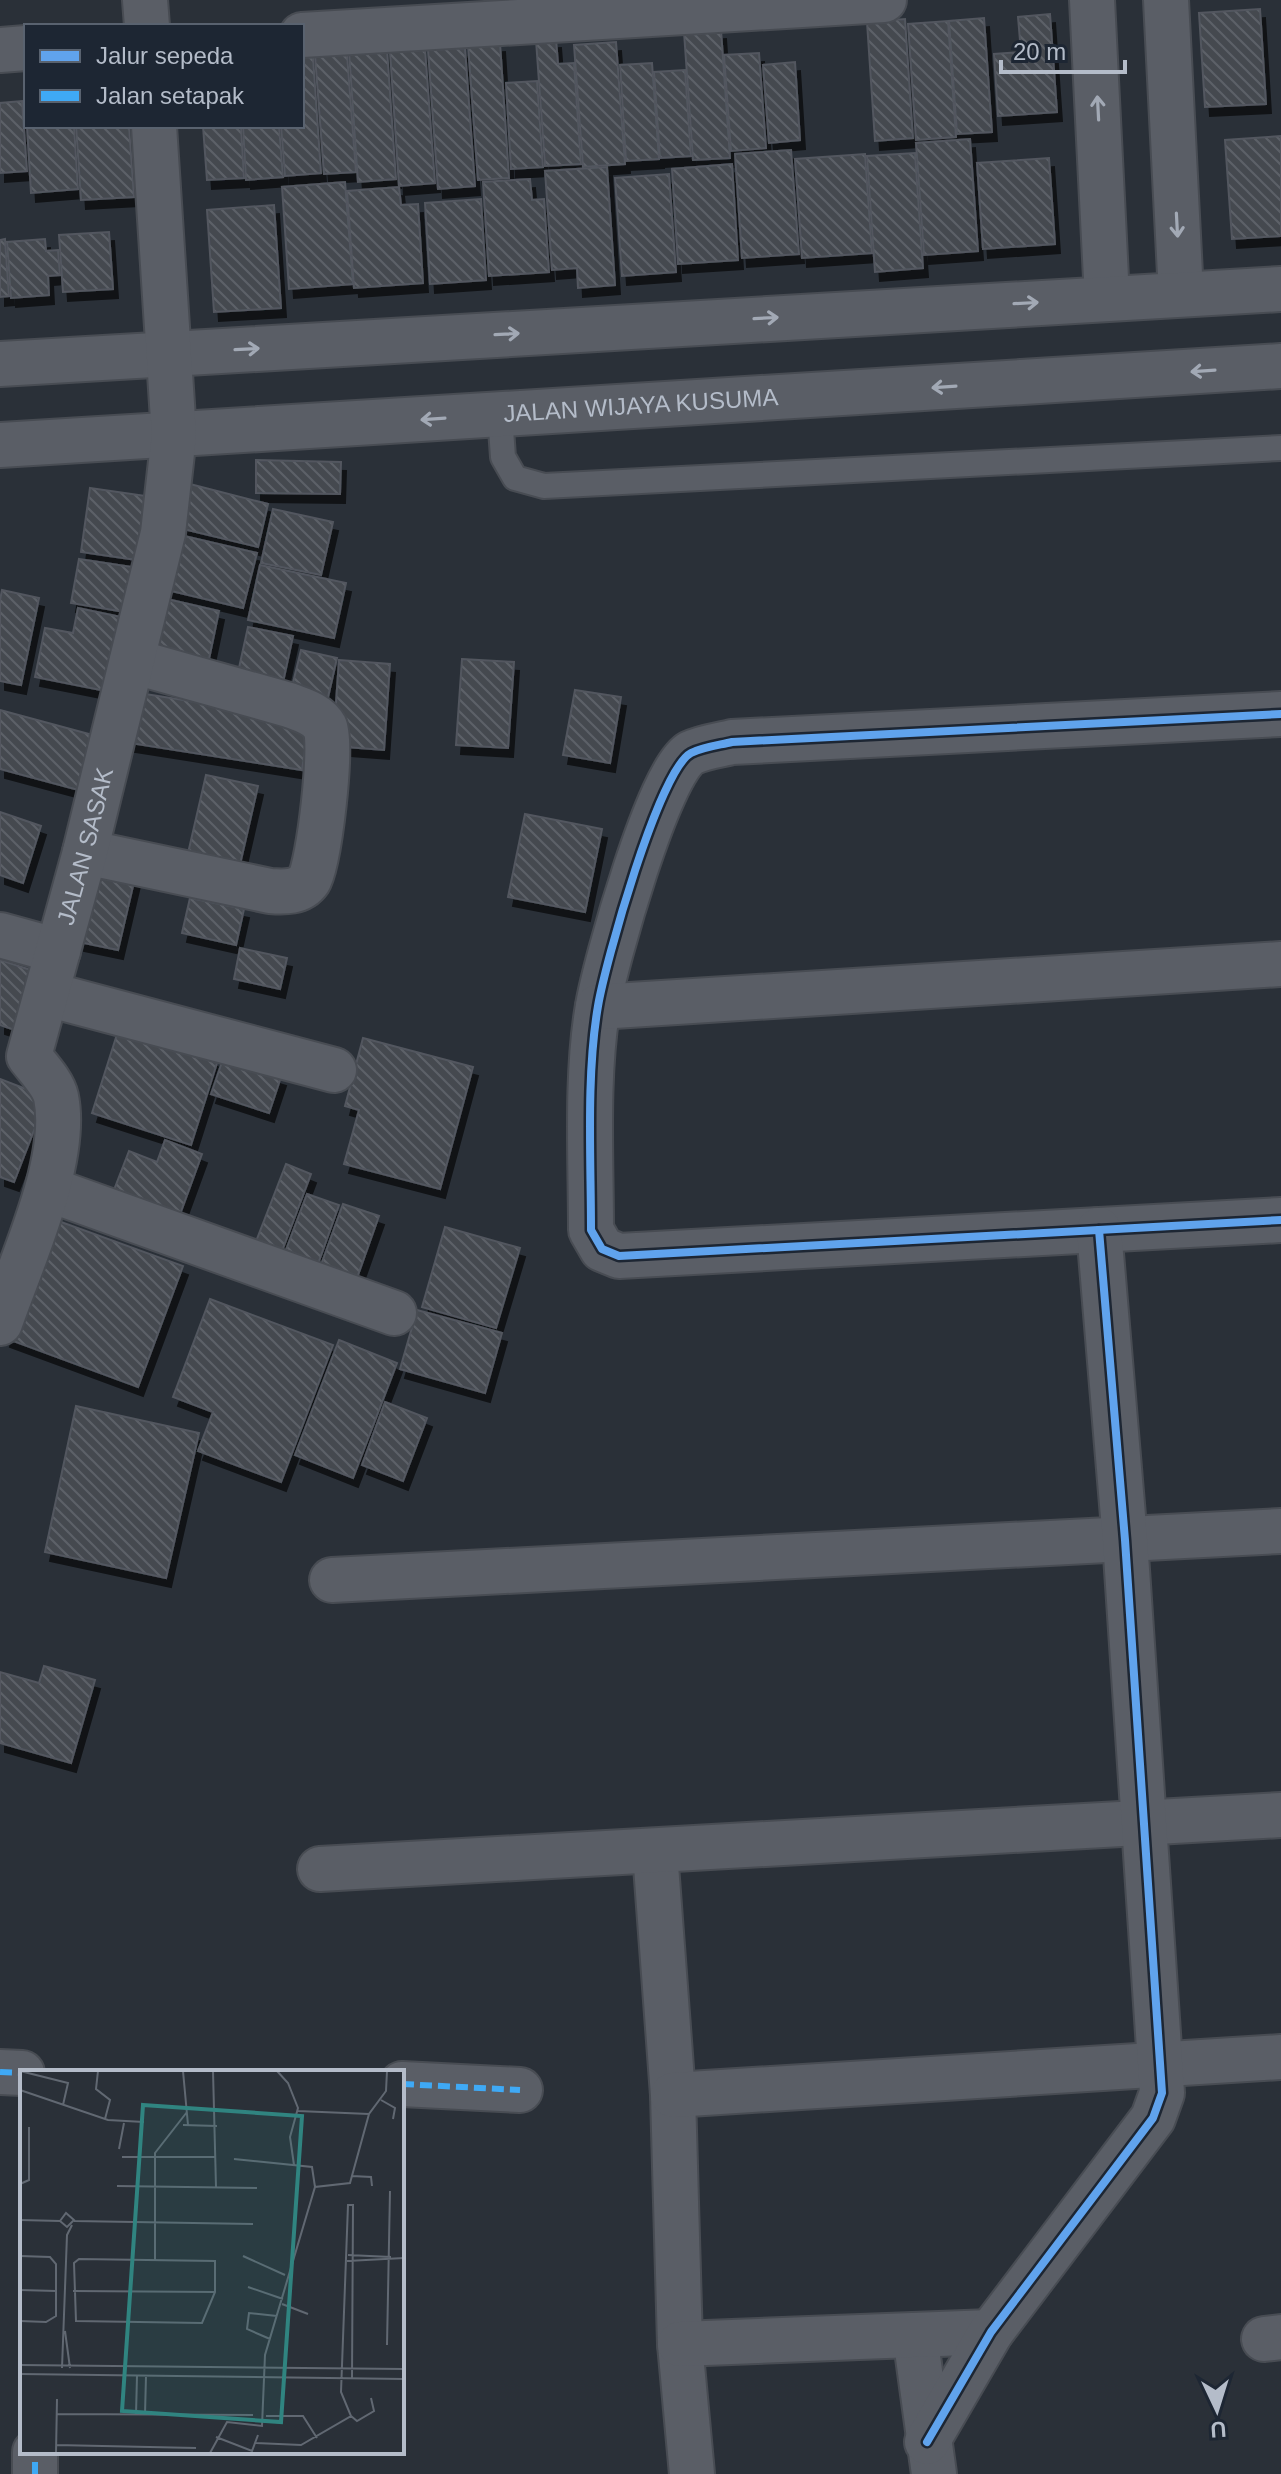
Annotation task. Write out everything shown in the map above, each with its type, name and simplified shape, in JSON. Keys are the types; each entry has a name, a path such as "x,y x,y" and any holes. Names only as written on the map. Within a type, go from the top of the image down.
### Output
{"street":[{"path":"145,0 147,24"},
{"path":"304,35 884,0"},
{"path":"1092,0 1107,298"},
{"path":"1166,0 1181,294"},
{"path":"0,50 24,48"},
{"name":"JALAN SASAK","path":"0,1323 48,1189 59,1140 56,1094 12,1052 47,994 163,533 174,435 154,128"},
{"path":"0,364 1281,289"},
{"name":"JALAN WIJAYA KUSUMA","path":"0,445 1281,366"},
{"path":"85,852 270,891 292,892 308,881 317,861 328,751 325,728 313,714 132,661"},
{"path":"1281,714 732,742 690,753 670,776 654,811 598,1007 591,1094 591,1230 602,1249 619,1256 1281,1220"},
{"path":"0,935 58,951"},
{"path":"598,1007 1281,964"},
{"path":"47,994 334,1070"},
{"path":"48,1189 394,1313"},
{"path":"930,2458 991,2332 1153,2118 1162,2093 1125,1540 1099,1230"},
{"path":"332,1580 1281,1531"},
{"path":"320,1869 1281,1815"},
{"path":"655,1852 673,2095 680,2344 692,2474"},
{"path":"673,2095 1281,2057"},
{"path":"0,2072 20,2073"},
{"path":"404,2084 520,2090"},
{"path":"680,2344 991,2332"},
{"path":"915,2335 930,2458"}],"lane":[{"path":"500,415 503,457 515,478 544,486 1281,448"}],"building":[{"path":"1260,9 1266,104 1205,107 1199,13"},
{"path":"1050,14 1057,112 998,116 994,54 1021,52 1018,17"},
{"path":"984,18 992,132 957,134 949,21"},
{"path":"905,19 913,138 875,141 867,22"},
{"path":"948,21 956,137 916,140 908,24"},
{"path":"721,30 730,158 693,160 684,32"},
{"path":"556,39 558,64 574,63 581,164 545,166 536,40"},
{"path":"616,42 625,164 583,167 574,45"},
{"path":"500,43 509,178 478,180 468,45"},
{"path":"465,48 475,186 438,189 428,50"},
{"path":"387,49 396,179 358,182 349,52"},
{"path":"425,49 435,183 399,186 390,52"},
{"path":"759,53 766,148 731,151 724,55"},
{"path":"347,54 356,172 324,174 315,56"},
{"path":"313,57 321,173 285,176 281,128 304,128 304,58"},
{"path":"795,62 800,140 769,143 763,65"},
{"path":"652,63 659,159 626,161 620,65"},
{"path":"685,70 691,156 660,158 654,72"},
{"path":"537,81 543,167 511,169 506,83"},
{"path":"22,101 27,171 0,173 0,103"},
{"path":"27,128 74,128 78,189 31,193"},
{"path":"76,128 129,128 134,197 81,200"},
{"path":"203,128 241,128 244,178 207,180"},
{"path":"243,128 279,128 283,177 246,180"},
{"path":"1281,136 1281,236 1232,239 1225,140"},
{"path":"970,139 978,251 924,255 916,143"},
{"path":"791,150 799,254 742,258 735,154"},
{"path":"915,153 923,268 875,272 867,156"},
{"path":"865,154 872,253 802,258 795,159"},
{"path":"1049,158 1055,244 983,249 977,163"},
{"path":"732,164 738,260 678,264 672,169"},
{"path":"607,167 615,285 578,288 577,268 552,270 545,171"},
{"path":"669,174 676,272 622,276 615,178"},
{"path":"530,179 532,200 544,199 549,272 489,276 483,182"},
{"path":"345,182 353,284 289,289 282,187"},
{"path":"399,187 401,205 418,204 423,283 354,288 347,191"},
{"path":"481,199 486,280 430,284 425,203"},
{"path":"274,205 281,308 214,312 207,210"},
{"path":"109,232 113,289 63,292 59,235"},
{"path":"5,239 9,296 0,297 0,240"},
{"path":"45,239 46,251 58,250 60,275 48,276 49,295 11,298 7,242"},
{"path":"256,460 341,462 340,494 256,493"},
{"path":"186,483 268,504 258,547 175,527"},
{"path":"90,488 153,497 144,561 81,552"},
{"path":"273,509 333,522 321,575 261,563"},
{"path":"180,535 257,553 243,608 167,590"},
{"path":"79,559 139,568 131,613 71,603"},
{"path":"260,565 346,583 334,638 248,620"},
{"path":"2,590 39,598 21,685 0,681"},
{"path":"167,599 219,611 209,659 157,647"},
{"path":"78,608 126,618 111,692 35,677 45,628 73,633"},
{"path":"248,627 293,636 280,696 235,686"},
{"path":"301,650 337,658 326,706 289,699"},
{"path":"462,659 514,662 508,748 456,745"},
{"path":"339,660 390,664 384,750 333,746"},
{"path":"575,690 621,697 610,763 563,755"},
{"path":"139,693 310,720 302,770 130,743"},
{"path":"0,710 100,737 86,792 0,769"},
{"path":"206,775 258,786 238,873 186,862"},
{"path":"0,812 41,826 23,883 0,875"},
{"path":"525,814 602,829 585,912 508,897"},
{"path":"97,860 137,869 118,950 79,942"},
{"path":"190,898 244,909 236,945 182,933"},
{"path":"240,948 287,958 280,989 234,979"},
{"path":"0,960 40,973 21,1032 0,1025"},
{"path":"119,1028 218,1060 191,1145 92,1113"},
{"path":"363,1038 473,1067 440,1189 344,1164 359,1110 345,1106"},
{"path":"223,1059 281,1077 269,1113 211,1094"},
{"path":"0,1079 47,1097 14,1182 0,1177"},
{"path":"165,1140 202,1154 175,1228 109,1203 129,1151 157,1162"},
{"path":"286,1164 311,1174 276,1267 250,1257"},
{"path":"307,1194 339,1205 313,1278 280,1266"},
{"path":"343,1204 379,1216 352,1292 316,1279"},
{"path":"50,1218 183,1266 138,1387 5,1338"},
{"path":"445,1227 520,1248 496,1328 422,1307"},
{"path":"210,1299 333,1345 281,1482 198,1451 213,1412 173,1397"},
{"path":"417,1310 502,1333 485,1393 400,1369"},
{"path":"339,1340 397,1363 353,1478 295,1455"},
{"path":"385,1402 427,1418 403,1481 362,1465"},
{"path":"76,1406 199,1433 166,1578 45,1552"},
{"path":"44,1666 95,1680 71,1763 0,1743 0,1672 39,1683"}],"marked path":[{"path":"0,2072 20,2073"},
{"path":"404,2084 520,2090"},
{"path":"35,2454 35,2474"}],"cycle path":[{"path":"1281,714 732,742 691,753 678,767 649,829 611,951 594,1033 590,1117 591,1230 602,1249 619,1256 1281,1220"},
{"path":"927,2442 991,2332 1153,2118 1162,2093 1125,1540 1099,1230"}]}
